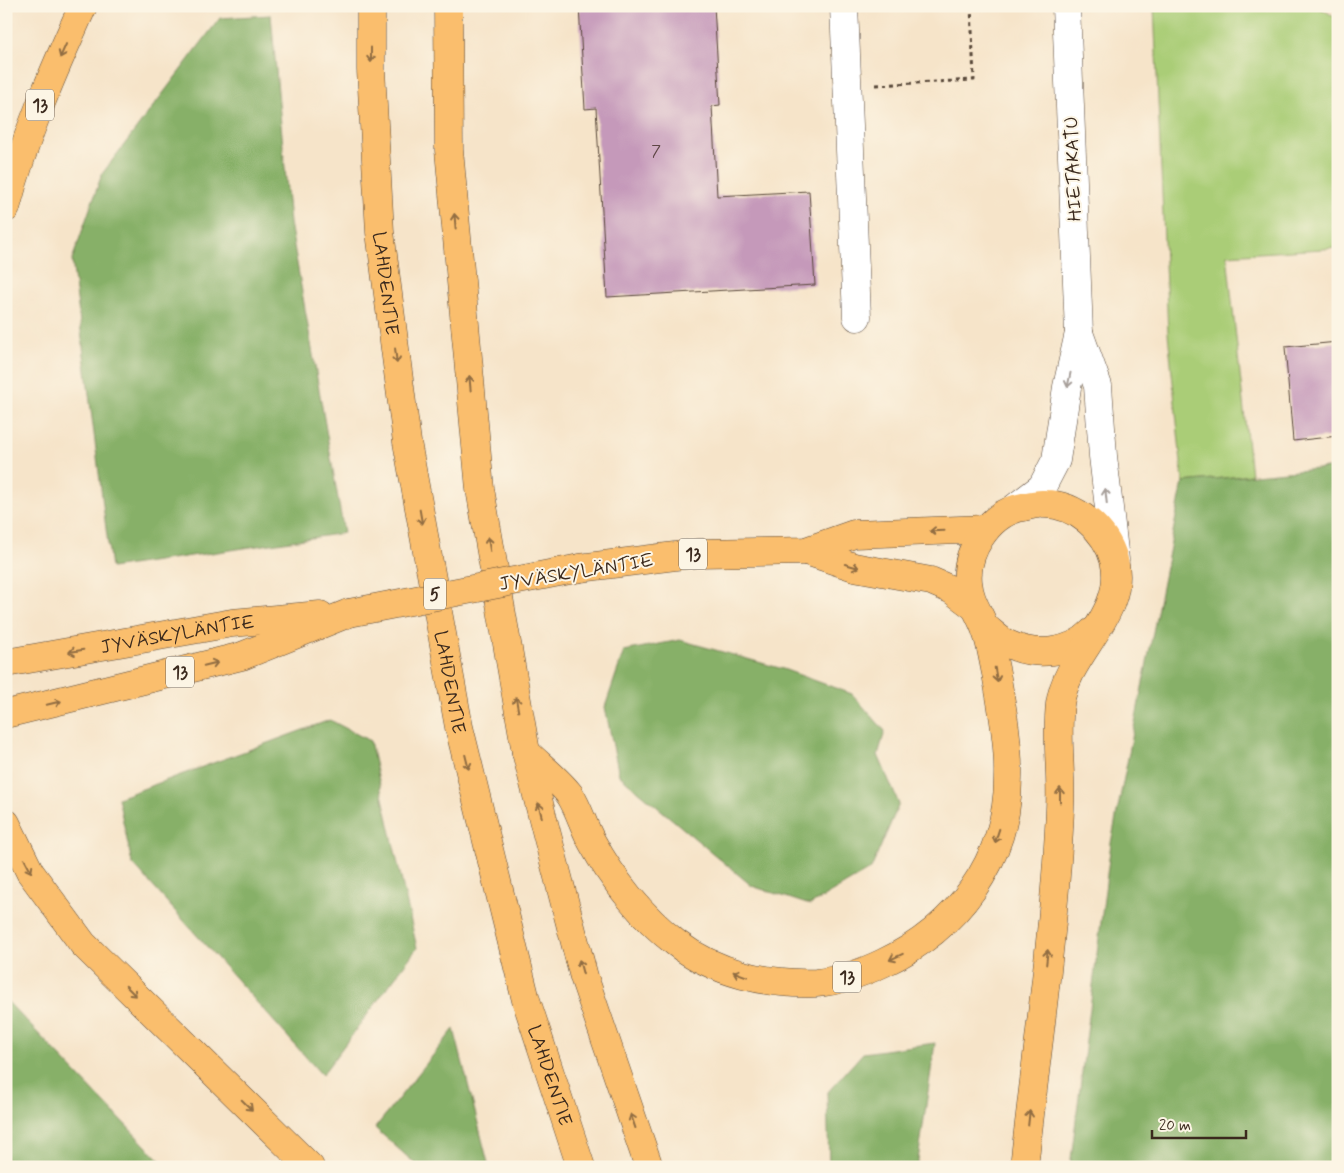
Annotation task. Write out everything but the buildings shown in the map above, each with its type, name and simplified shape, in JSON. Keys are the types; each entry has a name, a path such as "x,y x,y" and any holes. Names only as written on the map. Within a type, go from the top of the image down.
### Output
{"highway":[{"name":"13","path":"6,208 16,170 46,89 83,6"},
{"name":"LAHDENTIE","path":"371,6 371,70 380,232 407,442 455,708 526,1000 581,1167"},
{"path":"448,6 449,150 480,489 526,752 584,977 649,1167"},
{"path":"972,605 967,578 972,552 986,529 1012,510 1044,504 1076,512 1101,532 1115,562 1114,594 1104,619 1069,672 1060,703 1060,808 1057,847 1024,1167"},
{"name":"JYVÄSKYLÄNTIE","path":"6,663 232,623 349,613 580,568 699,553 806,551 854,534 986,529"},
{"name":"JYVÄSKYLÄNTIE","path":"806,551 854,567 930,581 952,590 972,605"},
{"name":"13","path":"526,752 570,795 593,844 623,888 646,917 677,945 708,962 750,978 791,984 830,982 865,971 906,952 936,931 965,900 988,865 1003,818 1008,779 996,673 986,628 972,605"},
{"name":"JYVÄSKYLÄNTIE","path":"6,714 242,656 349,613"},
{"path":"986,628 1007,644 1033,652 1060,650 1085,639 1104,619"},
{"path":"6,823 30,872 83,944 310,1167"}],"street":[{"path":"844,6 857,317"},
{"name":"HIETAKATU","path":"1012,510 1042,487 1056,460 1067,387 1079,332 1066,6"},
{"name":"HIETAKATU","path":"1079,332 1098,386 1102,456 1115,562"}],"path":[{"path":"848,86 974,80 971,6"}],"green space":[{"path":"1154,6 1317,6 1338,19 1338,248 1227,255 1251,475 1183,482 1168,333"},
{"path":"271,15 290,223 344,533 111,568 72,260 102,174 220,18"},
{"path":"1338,467 1338,1152 1331,1167 1070,1167 1111,843 1183,482"},
{"path":"680,640 783,669 852,694 885,731 878,755 899,804 871,869 810,905 752,886 619,775 605,707 624,651"},
{"path":"330,720 370,741 417,948 322,1075 132,863 118,798"},
{"path":"6,1000 166,1167 6,1167"},
{"path":"454,1029 489,1167 419,1167 375,1128"},
{"path":"935,1043 917,1167 829,1167 827,1093 863,1053"}]}
